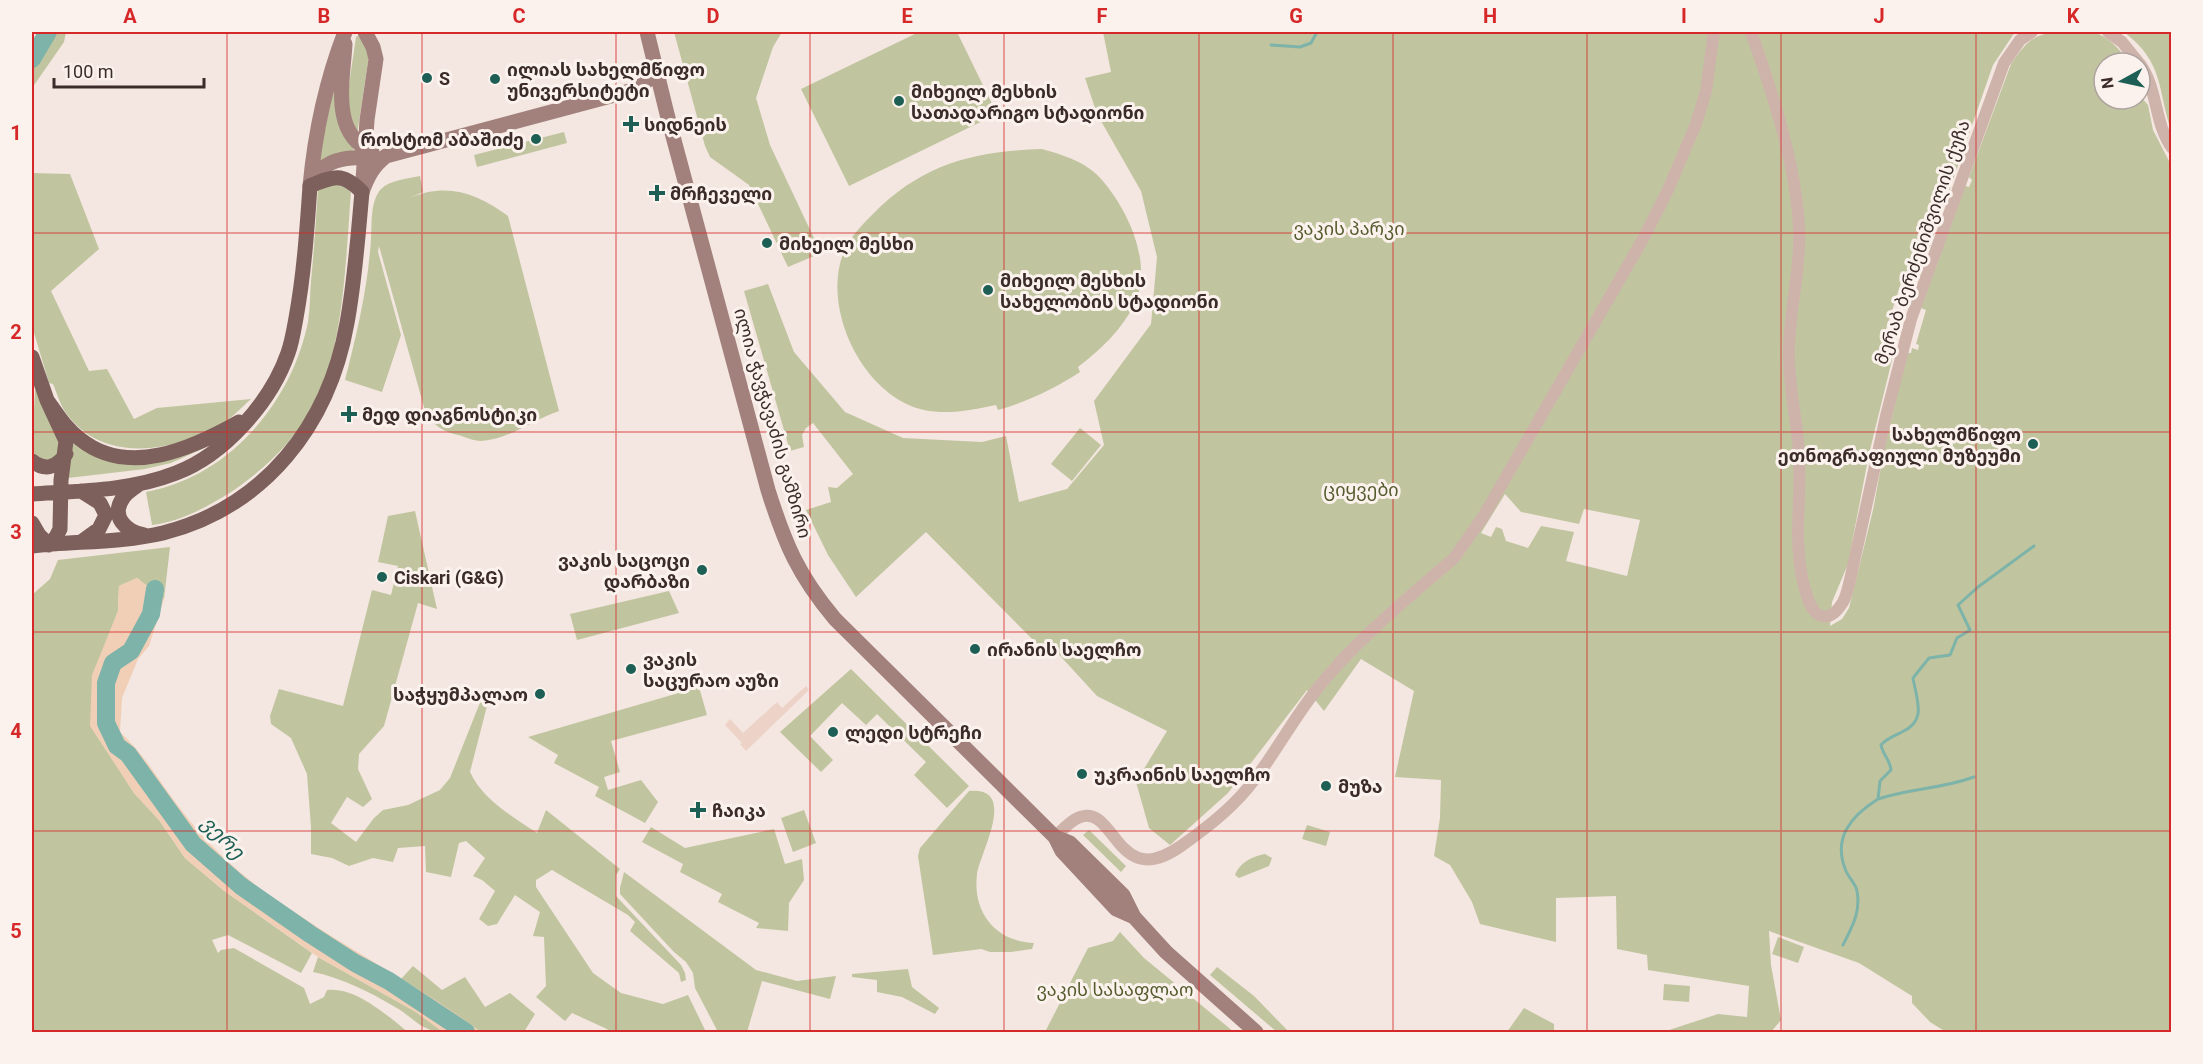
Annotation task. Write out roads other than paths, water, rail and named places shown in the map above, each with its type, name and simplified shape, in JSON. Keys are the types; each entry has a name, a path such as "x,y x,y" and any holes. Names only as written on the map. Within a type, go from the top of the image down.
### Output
{"main road":[{"path":"345,32 343,121 351,136 365,153"},
{"path":"32,494 139,484 174,474 200,462 225,444 265,396 284,361 293,337 302,283 310,186 319,122 329,79 345,32"},
{"path":"32,546 147,536 187,526 248,495 268,477 307,430 331,384 345,333 362,192 367,120 376,59 368,34 365,32"},
{"name":"ილია ჭავჭავაძის გამზირი","path":"647,32 768,490 793,559 814,594 835,619 1055,837 1070,843 1123,895 1134,917 1166,952 1256,1032"},
{"path":"310,186 322,168 330,163 365,153 386,156 637,88 648,80 655,65"},
{"path":"637,88 650,93 667,114"},
{"path":"367,120 372,143 386,156"},
{"path":"362,192 369,172 386,156"},
{"path":"310,186 327,178 341,177 352,182 362,192"},
{"path":"32,357 47,400 64,435 66,454 60,493 60,528 56,537 49,544"},
{"path":"47,400 80,440 108,453 134,458 159,456 189,447 214,436 252,414"},
{"path":"32,461 41,467 51,467 66,454"},
{"path":"139,484 122,499 120,516 127,529 147,536"},
{"path":"81,491 100,503 106,515 97,532 81,542"},
{"path":"32,523 39,535 49,544"}],"street":[{"path":"1055,837 1080,816 1090,816 1099,819 1125,850 1140,859 1157,860 1180,847 1227,810 1255,779 1316,690 1358,642 1454,558 1464,546 1533,431 1667,192 1696,124 1706,92 1714,32"},
{"name":"მერაბ ბერძენიშვილის ქუჩა","path":"1752,32 1773,99 1796,192 1799,230 1798,268 1789,356 1799,452 1799,557 1805,593 1810,607 1820,616 1826,617 1836,612 1844,600 1850,580 1886,416 1914,311 2004,63 2020,40 2032,32"},
{"path":"2108,32 2122,42 2129,51"},
{"path":"2152,89 2162,130 2172,148"}],"waterway":[{"name":"ვერე","path":"32,59 48,32"},
{"path":"1271,45 1300,47 1311,43 1317,32"},
{"path":"1843,945 1850,932 1858,906 1856,888 1842,859 1843,838 1852,821 1878,799 1880,781 1891,770 1881,745 1910,727 1918,716 1918,702 1913,678 1929,658 1950,655 1957,638 1970,630 1958,605 1978,587 2034,546"},
{"name":"ვერე","path":"155,589 151,614 131,651 113,663 106,683 106,723 117,746 128,754 193,844 241,886 310,934 355,963 389,981 466,1032"},
{"path":"1878,799 1974,777"}],"place":[{"name":"S","path":"427,78"},
{"name":"ილიას სახელმწიფო უნივერსიტეტი","path":"495,79"},
{"name":"მიხეილ მესხის სათადარიგო სტადიონი","path":"899,101"},
{"name":"სიდნეის","path":"631,124"},
{"name":"როსტომ აბაშიძე","path":"536,139"},
{"name":"მრჩეველი","path":"657,193"},
{"name":"მიხეილ მესხი","path":"767,243"},
{"name":"მიხეილ მესხის სახელობის სტადიონი","path":"988,290"},
{"name":"მედ დიაგნოსტიკი","path":"349,414"},
{"name":"სახელმწიფო ეთნოგრაფიული მუზეუმი","path":"2033,444"},
{"name":"ვაკის საცოცი დარბაზი","path":"702,570"},
{"name":"Ciskari (G&G)","path":"382,577"},
{"name":"ირანის საელჩო","path":"975,649"},
{"name":"ვაკის საცურაო აუზი","path":"631,669"},
{"name":"საჭყუმპალაო","path":"540,694"},
{"name":"ლედი სტრეჩი","path":"833,732"},
{"name":"უკრაინის საელჩო","path":"1082,774"},
{"name":"მუზა","path":"1326,786"},
{"name":"ჩაიკა","path":"698,810"}],"park label":[{"name":"ვაკის პარკი","path":"1349,228"},
{"name":"ციყვები","path":"1361,489"},
{"name":"ვაკის სასაფლაო","path":"1115,989"}]}
